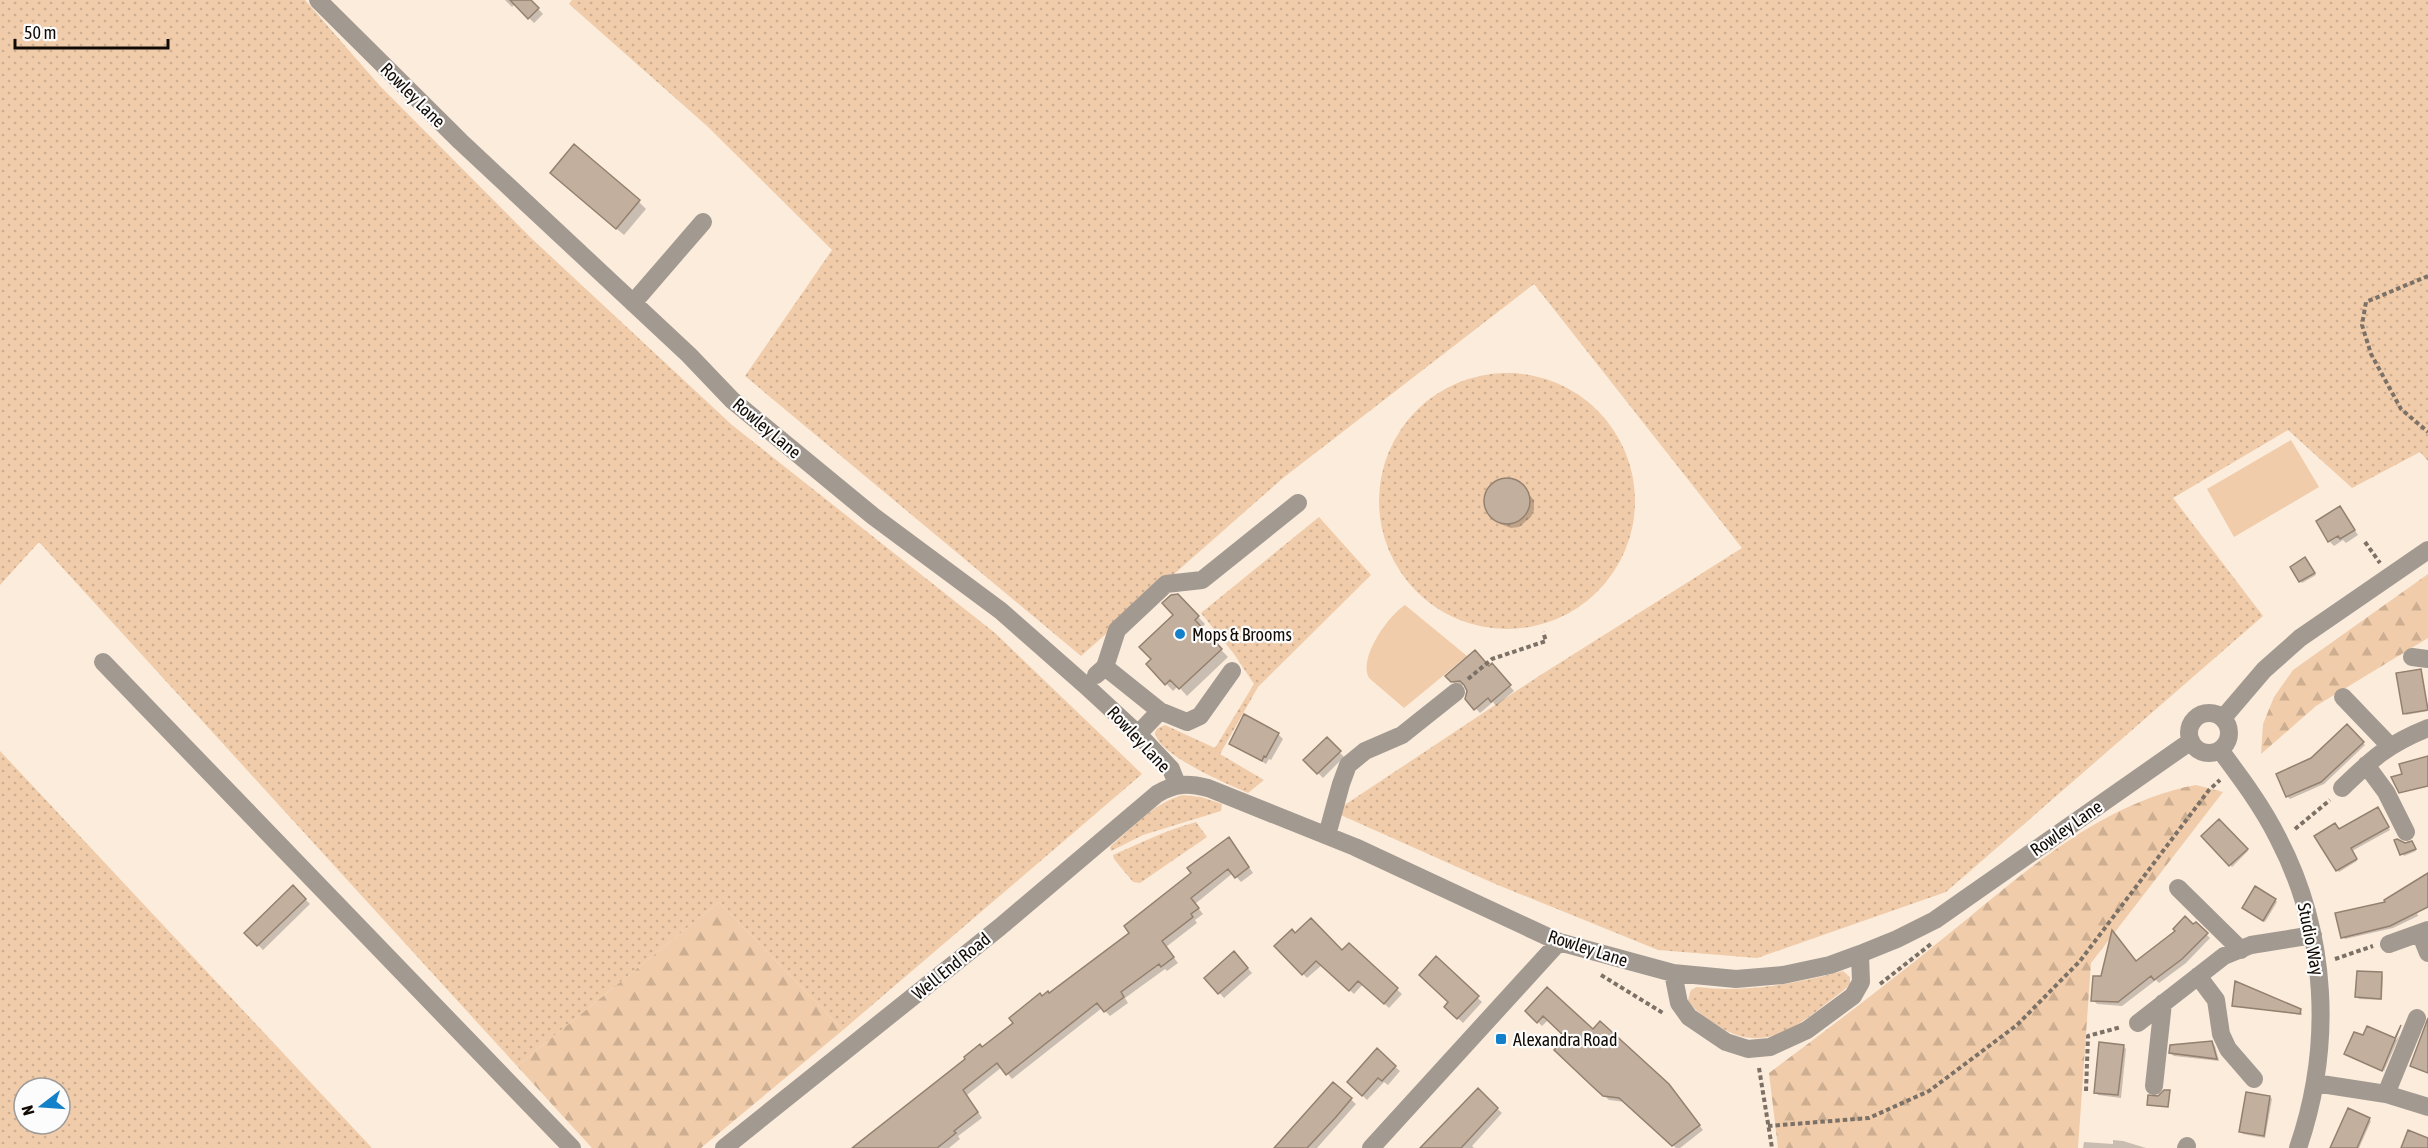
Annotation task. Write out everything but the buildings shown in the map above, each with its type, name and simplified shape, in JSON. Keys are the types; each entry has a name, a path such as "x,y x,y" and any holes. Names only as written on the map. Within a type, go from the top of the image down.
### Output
{"street":[{"name":"Rowley Lane","path":"318,0 460,141 690,355 732,400 873,516 1001,611 1137,734 1171,769 1177,784 1188,783 1208,788 1327,836 1559,942 1673,973 1736,979 1783,975 1830,965 1897,939 1935,920 2191,741"},
{"path":"633,303 703,222"},
{"path":"1085,685 1105,667 1118,630 1166,584 1203,580 1298,503"},
{"path":"2223,718 2264,670 2300,638 2428,550"},
{"path":"103,662 572,1148"},
{"path":"1105,667 1160,711 1187,722 1200,716 1233,672"},
{"path":"1327,836 1348,765 1365,751 1402,735 1456,692"},
{"path":"2343,697 2390,746"},
{"path":"1137,734 1160,711"},
{"path":"2210,713 2223,718 2229,728 2225,746 2220,750 2204,752 2191,741 2190,728 2197,717 2210,713"},
{"path":"2342,788 2390,746 2428,728"},
{"name":"Studio Way","path":"2220,750 2254,797 2278,838 2294,873 2313,935 2317,962 2321,1041 2308,1120 2298,1148"},
{"path":"2366,765 2386,792 2406,832"},
{"name":"Well End Road","path":"724,1148 1000,927 1157,794 1177,784"},
{"path":"2178,888 2241,950"},
{"path":"2389,944 2424,931 2428,953"},
{"path":"2138,1023 2224,957 2251,945 2313,935"},
{"path":"1371,1148 1559,942"},
{"path":"1673,973 1679,1004 1689,1017 1726,1042 1748,1049 1770,1047 1808,1030 1853,996 1861,982 1860,954"},
{"path":"2198,976 2216,1000 2222,1034 2228,1049 2254,1078"},
{"path":"2154,1086 2163,1003"},
{"path":"2386,1094 2417,1018"},
{"path":"2315,1083 2386,1094 2428,1107"}],"path":[{"path":"2428,276 2366,302 2362,325 2371,354 2401,409 2428,432"},
{"path":"2365,542 2388,576"},
{"path":"1456,692 1458,687 1492,659 1546,641 1543,632"},
{"path":"1768,1125 1869,1118 1929,1090 2016,1025 2079,961 2209,790 2233,767"},
{"path":"2278,838 2299,827 2342,788"},
{"path":"1878,986 1933,943"},
{"path":"2317,962 2366,947 2389,944"},
{"path":"1593,971 1672,1018"},
{"path":"2086,1091 2088,1036 2138,1023"},
{"path":"1750,1065 1759,1068 1768,1066"},
{"path":"1759,1068 1772,1148"}],"green space":[{"path":"0,0 305,0 380,86 530,237 732,425 995,633 1142,774 843,1030 719,902 517,1066 39,542 0,585"},
{"path":"572,0 2428,0 2428,461 2420,452 2352,488 2288,430 2173,498 2263,616 1946,892 1757,958 1658,950 1493,883 1334,812 1539,676 1742,548 1534,284 1283,478 1081,656 745,376 832,250 707,126 569,4"},
{"path":"1507,373 1544,378 1578,394 1598,410 1614,430 1630,464 1635,501 1630,538 1614,572 1598,592 1578,608 1544,624 1507,629 1470,624 1436,608 1416,592 1400,572 1384,538 1379,501 1384,464 1400,430 1416,410 1436,394 1470,378"},
{"path":"2291,440 2319,487 2234,537 2207,489"},
{"path":"1319,517 1371,575 1258,687 1220,754 1264,780 1248,793 1180,759 1159,741 1155,732 1165,725 1215,748 1254,684 1234,654 1201,613"},
{"path":"2428,574 2428,638 2316,706 2261,754 2263,724 2274,697 2293,670"},
{"path":"1405,605 1467,656 1404,708 1369,678 1367,670 1371,649 1376,638 1398,610"},
{"path":"0,751 372,1148 0,1148"},
{"path":"2196,785 2223,792 2091,963 2078,1148 1778,1148 1769,1073 1874,994 2056,849 2123,809 2159,795"},
{"path":"1183,795 1201,797 1222,804 1221,811 1143,835 1111,851 1110,847 1144,816 1163,803"},
{"path":"1196,822 1207,837 1140,883 1133,882 1114,859 1113,855"},
{"path":"719,902 843,1030 701,1148 592,1148 517,1066"},
{"path":"1843,971 1850,977 1850,984 1844,990 1801,1022 1786,1031 1771,1036 1755,1038 1738,1035 1702,1015 1688,1000 1691,990 1697,987 1753,988 1807,980"}],"place":[{"name":"Mops & Brooms","path":"1180,634"},
{"name":"Alexandra Road","path":"1501,1039"}]}
